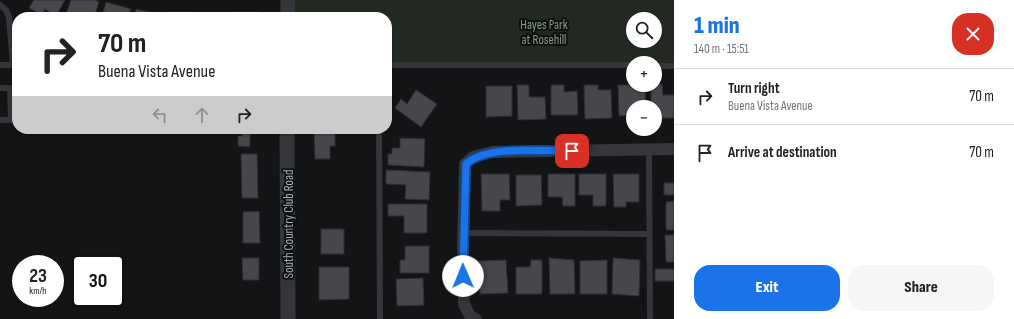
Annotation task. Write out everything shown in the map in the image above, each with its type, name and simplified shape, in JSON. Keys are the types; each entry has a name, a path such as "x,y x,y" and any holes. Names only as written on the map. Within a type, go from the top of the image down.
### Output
{"street":[{"path":"288,0 288,12"},
{"name":"South Country Club Road","path":"287,134 288,319"},
{"path":"476,319 470,316 464,304 463,233 466,164 473,157 492,152 674,149"}],"lane":[{"path":"0,5 6,10 9,17 12,41"},
{"path":"0,65 12,65"},
{"path":"392,65 626,65"},
{"path":"662,66 674,66"},
{"path":"0,88 10,88 11,120 0,120"},
{"path":"379,134 380,319"},
{"path":"649,150 650,319"},
{"path":"463,233 649,234"}],"green space":[{"name":"Hayes Park at Rosehill","path":"296,0 674,0 674,63 662,63 662,56 626,56 626,63 392,62 392,12 296,12"}],"building":[{"path":"34,0 65,0 58,12 50,12 45,9 44,12 36,12 29,8"},
{"path":"71,0 95,0 99,2 96,12 67,12"},
{"path":"106,2 131,9 130,12 103,12"},
{"path":"136,9 149,12 136,12"},
{"path":"662,84 663,95 674,95 674,118 662,118 662,100 651,100 651,92 662,92"},
{"path":"517,85 529,85 529,97 545,97 546,119 518,120"},
{"path":"551,85 564,85 564,92 577,91 578,115 551,115"},
{"path":"584,85 598,85 598,90 611,90 612,118 585,119"},
{"path":"618,85 626,85 626,92 645,92 646,100 626,100 626,116 619,116"},
{"path":"486,86 512,86 512,116 486,117"},
{"path":"416,90 437,104 421,127 395,108 401,99 407,104"},
{"path":"242,134 250,134 250,147 238,146 238,136 242,136"},
{"path":"314,134 335,134 335,146 330,146 330,159 315,159"},
{"path":"400,138 425,139 424,167 388,165 388,154 392,154 392,148 400,148"},
{"path":"241,154 257,154 258,198 242,198"},
{"path":"386,170 430,172 429,200 405,199 406,185 386,184"},
{"path":"481,174 509,174 510,200 500,200 500,211 482,211"},
{"path":"548,174 575,174 575,206 563,206 562,197 548,197"},
{"path":"579,174 606,174 606,206 593,206 593,195 579,195"},
{"path":"613,174 639,174 639,202 626,202 626,207 614,207"},
{"path":"516,175 541,175 542,205 516,206"},
{"path":"664,183 674,183 674,195 664,195"},
{"path":"674,201 674,230 666,230 666,202"},
{"path":"388,204 427,204 427,233 404,233 404,216 388,216"},
{"path":"259,211 260,243 243,243 243,212"},
{"path":"321,229 344,229 344,254 321,254"},
{"path":"665,235 674,235 674,262 666,262"},
{"path":"405,246 429,246 429,273 400,273 400,260 405,260"},
{"path":"242,258 259,258 259,280 243,280"},
{"path":"549,258 574,260 575,294 550,294"},
{"path":"613,258 640,260 639,296 612,294"},
{"path":"506,260 508,293 480,294 479,261"},
{"path":"531,260 542,260 542,294 516,294 516,267 530,267"},
{"path":"607,260 607,294 580,294 580,261"},
{"path":"319,267 349,267 349,299 319,300"},
{"path":"655,269 674,269 674,281 655,281"},
{"path":"423,278 424,305 397,306 396,279"}],"route":[{"path":"463,276 466,164 473,157 492,152 572,151"}]}
